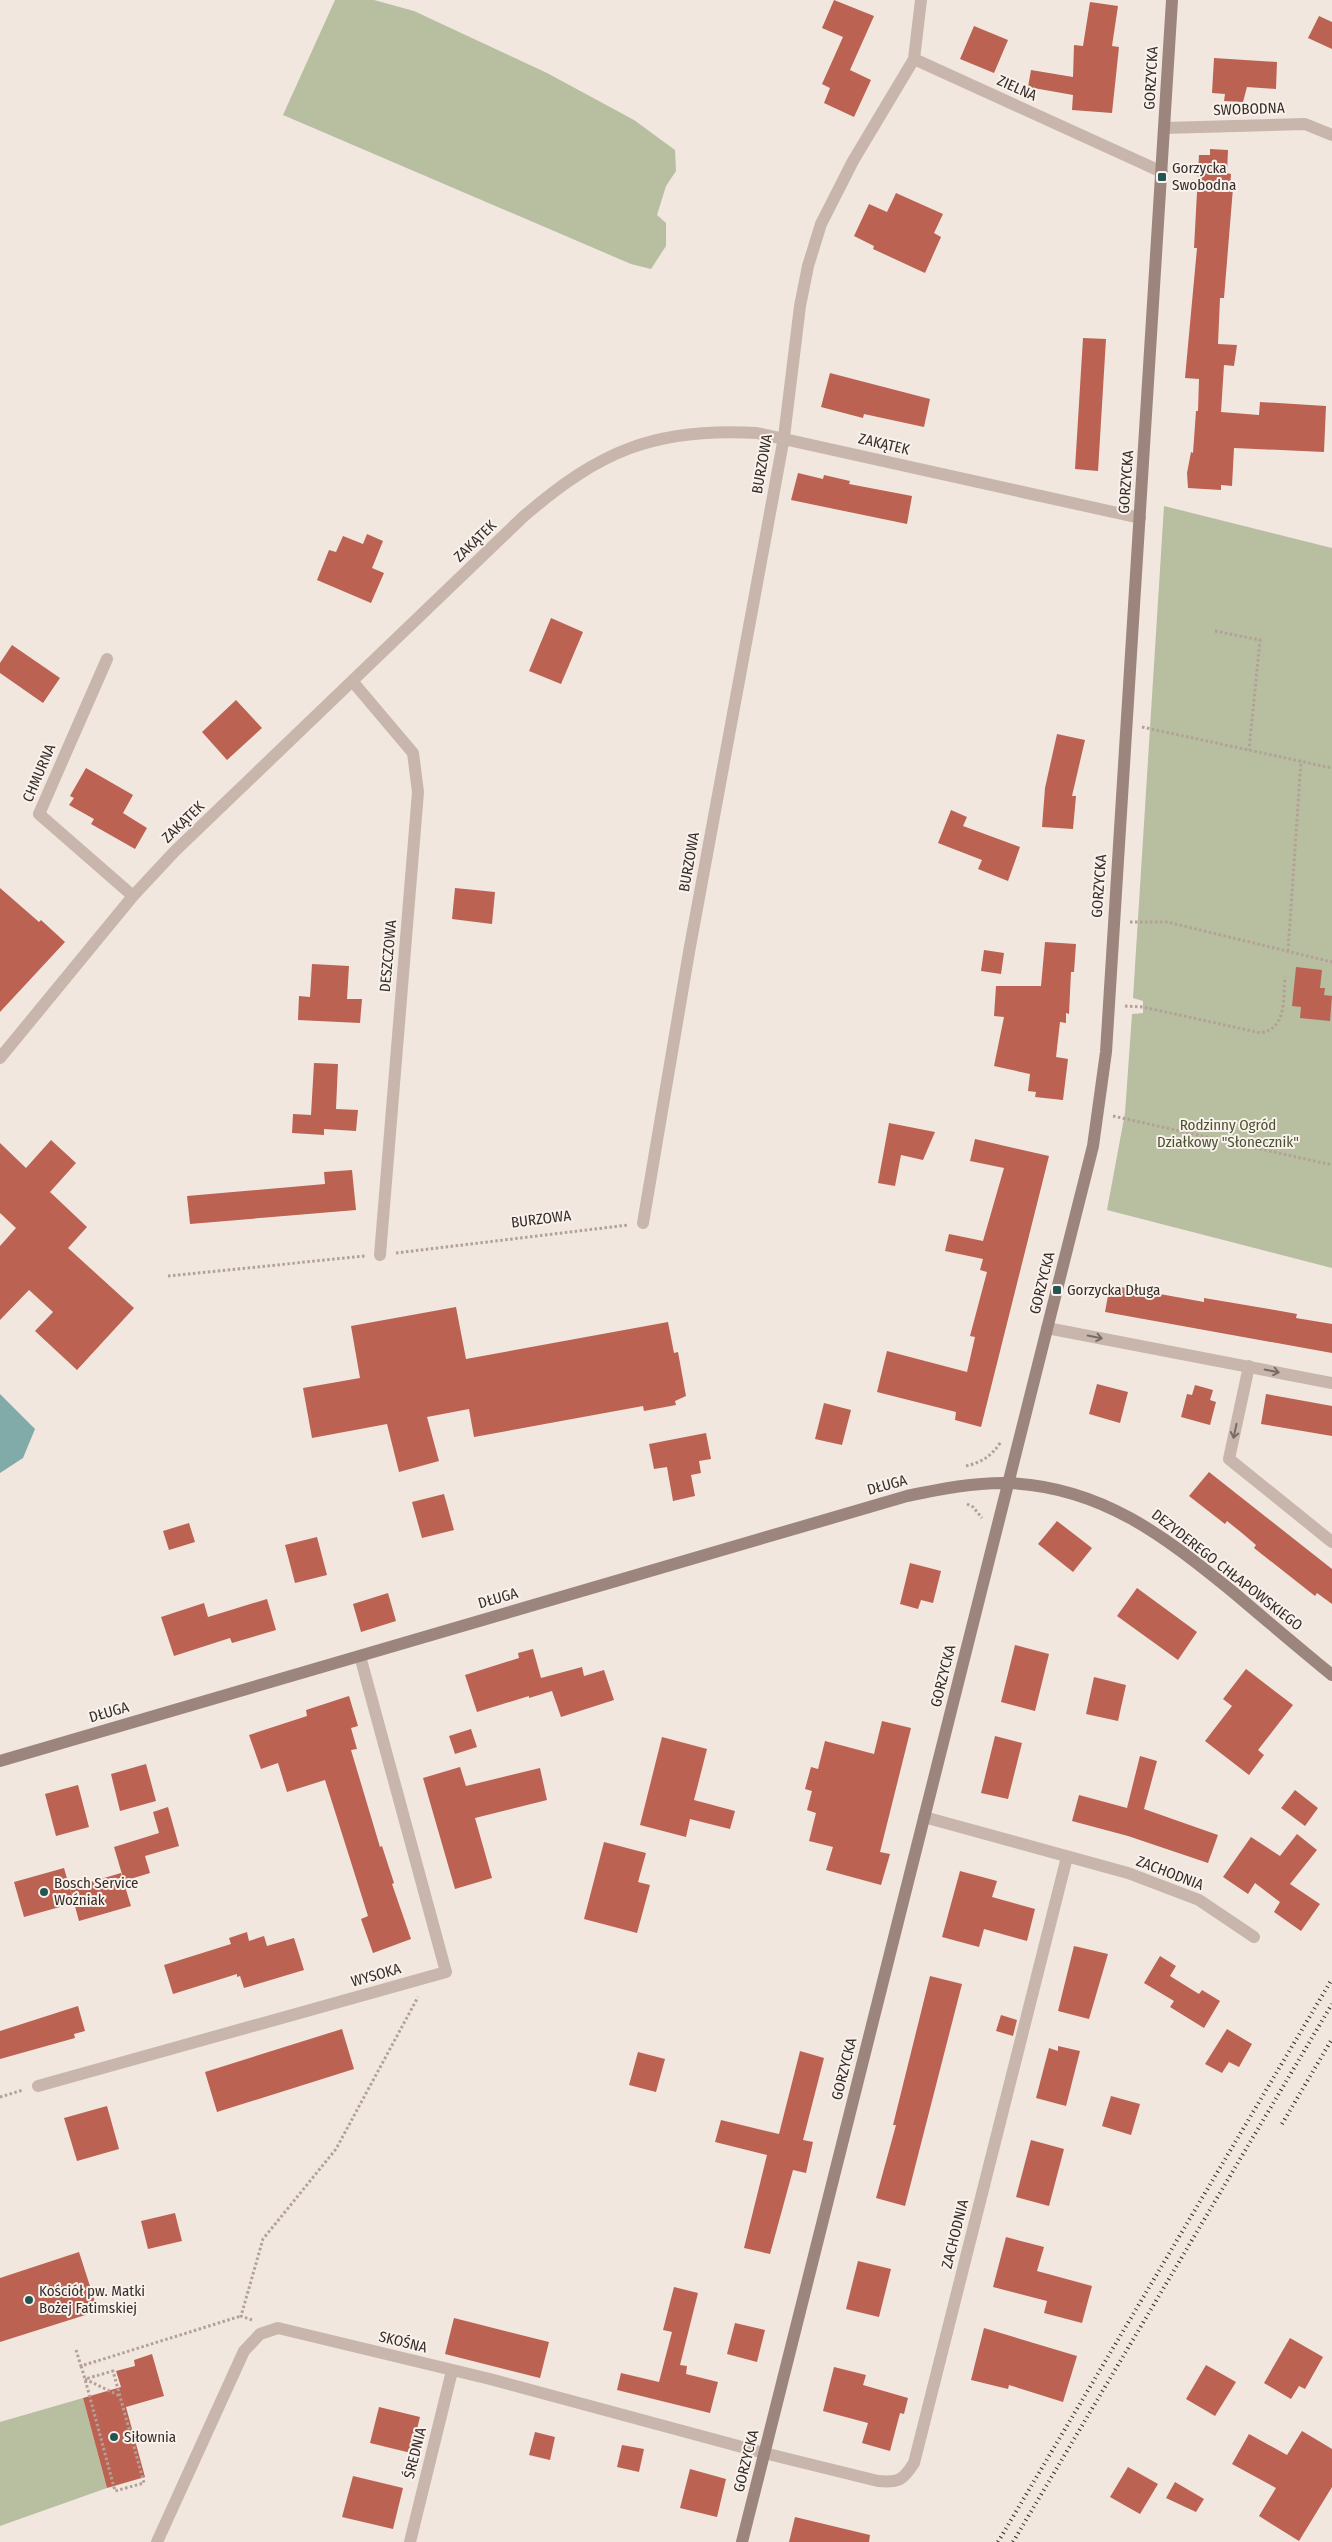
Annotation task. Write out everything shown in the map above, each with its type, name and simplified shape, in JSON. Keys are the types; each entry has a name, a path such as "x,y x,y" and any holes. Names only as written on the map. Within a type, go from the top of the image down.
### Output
{"street":[{"path":"914,59 922,0"},
{"name":"GORZYCKA","path":"742,2542 1093,1146 1106,1052 1172,0"},
{"name":"ZIELNA","path":"914,59 1162,172"},
{"name":"BURZOWA","path":"643,1224 689,952 784,438 800,306 808,266 822,224 853,161 914,59"},
{"name":"SWOBODNA","path":"1164,128 1305,124 1332,135"},
{"name":"ZAKĄTEK","path":"0,1058 133,896 175,851 523,517 550,494 591,466 646,442 682,433 718,430 757,433 1140,518"},
{"name":"CHMURNA","path":"106,659 39,814 133,896"},
{"name":"DESZCZOWA","path":"352,682 413,753 418,792 380,1255"},
{"path":"1047,1328 1332,1383"},
{"path":"1249,1366 1229,1459 1332,1542"},
{"name":"DŁUGA","path":"0,1761 907,1496 966,1485 1008,1483"},
{"name":"DEZYDEREGO CHŁAPOWSKIEGO","path":"1008,1483 1038,1486 1081,1496 1134,1518 1185,1554 1332,1675"},
{"name":"WYSOKA","path":"38,2086 446,1972 360,1656"},
{"name":"ZACHODNIA","path":"924,1817 1128,1873 1199,1900 1254,1936"},
{"name":"ZACHODNIA","path":"764,2453 892,2482 905,2477 914,2463 1068,1857"},
{"path":"157,2542 244,2351 260,2334 278,2328"},
{"name":"SKOŚNA","path":"278,2328 490,2379 764,2453"},
{"name":"ŚREDNIA","path":"410,2542 452,2371"}],"path":[{"path":"1215,631 1260,640 1249,750"},
{"path":"1149,729 1332,768"},
{"path":"1288,951 1301,761"},
{"path":"1137,923 1168,922 1332,962"},
{"path":"1144,1007 1261,1033 1271,1031 1280,1022 1285,977"},
{"path":"1124,1118 1332,1165"},
{"name":"BURZOWA","path":"168,1276 380,1255 643,1224"},
{"path":"966,1466 981,1462 991,1456 1002,1440"},
{"path":"241,2316 263,2239 336,2149 430,1977"},
{"path":"0,2097 38,2086"},
{"path":"81,2366 241,2316 278,2328"},
{"path":"76,2350 81,2366 84,2379 115,2491 144,2483 113,2371 84,2379"},
{"path":"84,2379 120,2396"}],"green space":[{"path":"335,0 374,0 414,11 547,73 634,120 675,150 676,171 666,186 657,215 666,223 666,246 651,269 631,264 283,115"},
{"name":"Rodzinny Ogród Działkowy \"Słonecznik\"","path":"1164,506 1332,548 1332,1268 1107,1210 1125,1113 1132,1014 1143,1013 1143,1001 1133,998"},
{"path":"83,2398 107,2488 0,2526 0,2422"}],"water":[{"path":"0,1394 35,1429 23,1458 0,1473"}],"building":[{"path":"834,0 874,16 850,70 871,80 854,117 824,103 830,88 822,84 843,37 822,28"},
{"path":"1090,2 1118,6 1112,46 1119,47 1112,113 1072,110 1073,95 1028,87 1031,70 1073,77 1074,45 1083,46"},
{"path":"1319,16 1332,22 1332,49 1308,38"},
{"path":"974,26 1008,40 994,73 960,59"},
{"path":"1214,58 1277,62 1276,89 1247,87 1243,102 1224,101 1225,94 1212,93"},
{"path":"1210,149 1228,150 1227,173 1231,174 1230,188 1233,188 1224,298 1220,298 1218,344 1237,345 1234,366 1224,365 1221,412 1259,415 1260,402 1326,406 1324,452 1234,448 1232,486 1221,485 1221,490 1188,488 1187,473 1191,452 1193,453 1196,411 1198,411 1199,379 1185,378 1197,248 1194,248 1199,155 1210,155"},
{"path":"896,193 943,214 934,233 941,237 925,273 873,249 874,246 854,236 869,204 887,212"},
{"path":"1083,338 1106,339 1098,471 1075,469"},
{"path":"830,373 930,399 924,427 864,414 863,418 821,407"},
{"path":"798,473 823,479 824,475 850,481 849,484 912,496 907,524 791,500"},
{"path":"367,534 383,541 372,568 384,573 371,603 317,580 329,550 336,552 343,536 363,544"},
{"path":"551,618 583,632 561,684 529,671"},
{"path":"12,645 60,678 43,703 0,673 0,663"},
{"path":"236,700 262,728 227,760 202,732"},
{"path":"1057,734 1085,740 1072,796 1076,796 1073,829 1042,827 1045,788"},
{"path":"86,768 133,795 123,813 147,828 135,849 91,824 94,819 69,805 74,798 70,796"},
{"path":"951,810 967,817 963,826 1020,847 1008,881 978,869 982,860 938,843"},
{"path":"0,888 39,922 41,920 65,942 0,1012"},
{"path":"455,888 495,892 492,924 452,919"},
{"path":"1045,942 1076,944 1074,972 1071,972 1069,1014 1066,1013 1066,1023 1060,1022 1056,1057 1068,1059 1063,1100 1035,1097 1036,1092 1028,1091 1030,1074 994,1066 1004,1017 994,1016 996,986 1041,986"},
{"path":"984,950 1004,953 1001,974 981,971"},
{"path":"312,964 349,966 347,999 362,999 360,1023 298,1020 299,996 310,997"},
{"path":"1296,967 1322,970 1320,988 1325,988 1324,995 1332,996 1330,1021 1300,1018 1301,1007 1292,1006"},
{"path":"314,1063 338,1064 336,1109 358,1110 356,1131 324,1129 324,1135 292,1133 293,1114 311,1115"},
{"path":"889,1123 935,1132 923,1160 901,1155 895,1186 878,1183"},
{"path":"975,1139 1049,1156 981,1427 955,1420 956,1412 877,1392 887,1351 967,1372 975,1337 970,1336 987,1272 980,1270 983,1259 945,1251 949,1234 983,1241 1004,1168 970,1161"},
{"path":"51,1140 76,1163 50,1192 87,1227 68,1248 134,1308 77,1370 35,1331 53,1312 29,1290 0,1320 0,1246 16,1228 0,1213 0,1143 26,1168"},
{"path":"352,1170 356,1210 190,1224 187,1196 325,1184 324,1172"},
{"path":"1110,1285 1204,1302 1204,1298 1275,1310 1297,1314 1296,1318 1332,1324 1332,1353 1105,1312"},
{"path":"456,1307 466,1359 668,1322 674,1353 678,1352 686,1396 675,1401 676,1405 644,1411 643,1406 474,1437 469,1409 427,1417 439,1461 399,1472 387,1424 312,1438 303,1388 360,1378 351,1326"},
{"path":"1097,1384 1128,1392 1120,1423 1089,1414"},
{"path":"1195,1385 1213,1390 1210,1400 1216,1402 1210,1425 1181,1417 1187,1394 1192,1395"},
{"path":"1266,1394 1332,1406 1332,1436 1261,1424"},
{"path":"824,1403 851,1410 842,1445 815,1439"},
{"path":"706,1433 711,1459 699,1461 701,1473 691,1475 695,1496 673,1501 667,1467 654,1469 649,1444"},
{"path":"1209,1472 1332,1569 1332,1604 1317,1593 1315,1596 1254,1548 1256,1545 1227,1521 1225,1524 1189,1496"},
{"path":"444,1494 454,1530 422,1538 412,1502"},
{"path":"1057,1521 1092,1548 1073,1572 1038,1544"},
{"path":"189,1523 195,1542 169,1550 163,1531"},
{"path":"317,1537 327,1575 295,1583 285,1545"},
{"path":"910,1563 941,1571 933,1603 921,1600 918,1609 900,1604"},
{"path":"1137,1588 1197,1632 1178,1660 1117,1616"},
{"path":"388,1593 396,1621 361,1632 353,1604"},
{"path":"267,1599 276,1630 232,1643 230,1638 174,1656 161,1617 204,1603 208,1617"},
{"path":"1015,1645 1049,1654 1035,1711 1001,1702"},
{"path":"533,1649 541,1678 582,1667 584,1676 604,1670 614,1700 561,1717 552,1691 477,1712 465,1675 519,1658 518,1653"},
{"path":"1246,1669 1293,1705 1258,1750 1264,1755 1249,1775 1205,1741 1232,1706 1223,1699"},
{"path":"1094,1677 1126,1685 1118,1721 1086,1714"},
{"path":"349,1696 358,1726 351,1728 357,1749 351,1750 380,1847 382,1846 394,1883 392,1884 411,1939 373,1953 361,1919 368,1916 325,1780 287,1792 278,1763 261,1769 249,1735 307,1716 306,1710"},
{"path":"882,1721 911,1728 880,1852 890,1854 881,1885 826,1870 833,1847 809,1841 816,1813 807,1810 812,1791 805,1789 811,1767 818,1769 825,1741 874,1754"},
{"path":"471,1729 477,1747 455,1754 449,1736"},
{"path":"995,1736 1022,1743 1008,1799 981,1793"},
{"path":"662,1737 707,1749 694,1800 735,1811 730,1829 690,1819 686,1837 640,1825"},
{"path":"1140,1756 1157,1761 1144,1809 1218,1835 1208,1863 1128,1836 1072,1821 1079,1795 1127,1808"},
{"path":"146,1764 156,1801 120,1811 111,1774"},
{"path":"460,1767 466,1786 540,1768 547,1800 475,1818 492,1878 455,1889 423,1778"},
{"path":"78,1785 89,1827 56,1836 45,1794"},
{"path":"1295,1790 1318,1808 1305,1826 1281,1808"},
{"path":"168,1807 179,1846 145,1856 150,1873 124,1881 114,1847 159,1833 153,1812"},
{"path":"1297,1834 1317,1850 1290,1884 1320,1904 1301,1931 1274,1912 1280,1902 1255,1883 1248,1894 1223,1877 1251,1837 1280,1856"},
{"path":"604,1842 646,1853 638,1882 650,1885 637,1933 584,1919"},
{"path":"64,1868 74,1903 24,1917 14,1882"},
{"path":"960,1871 997,1881 992,1897 1035,1909 1027,1941 984,1929 979,1947 942,1937"},
{"path":"121,1873 131,1906 79,1921 70,1888"},
{"path":"247,1932 249,1941 264,1936 267,1946 294,1938 304,1970 244,1988 240,1976 237,1977 237,1974 173,1994 164,1965 231,1944 229,1938"},
{"path":"1074,1946 1108,1954 1089,2019 1058,2011"},
{"path":"1160,1956 1176,1966 1170,1976 1199,1994 1202,1990 1220,2001 1204,2028 1170,2007 1174,2001 1144,1983"},
{"path":"930,1976 962,1984 905,2206 876,2198 896,2125 893,2125"},
{"path":"78,2006 85,2031 74,2034 75,2038 0,2059 0,2031"},
{"path":"1001,2015 1017,2020 1013,2036 996,2031"},
{"path":"342,2029 354,2069 217,2112 205,2072"},
{"path":"1227,2029 1252,2044 1239,2067 1229,2062 1222,2073 1205,2064"},
{"path":"1058,2046 1080,2051 1066,2106 1036,2098 1049,2048 1058,2051"},
{"path":"800,2051 824,2058 803,2140 813,2142 806,2173 793,2170 770,2254 744,2248 767,2155 715,2142 721,2120 779,2134"},
{"path":"638,2052 665,2059 656,2092 629,2085"},
{"path":"1111,2096 1140,2104 1131,2135 1102,2126"},
{"path":"107,2106 119,2149 77,2161 64,2118"},
{"path":"1031,2140 1064,2149 1049,2206 1016,2197"},
{"path":"175,2213 182,2241 148,2249 141,2221"},
{"path":"1006,2237 1044,2247 1037,2271 1092,2286 1082,2323 1044,2313 1047,2301 993,2287"},
{"name":"Kościół pw. Matki Bożej Fatimskiej","path":"79,2252 98,2311 0,2342 0,2278"},
{"path":"858,2261 891,2269 879,2317 846,2309"},
{"path":"674,2287 698,2293 680,2365 687,2366 686,2374 718,2382 710,2413 617,2390 621,2373 659,2382 672,2332 663,2330"},
{"path":"454,2318 549,2342 540,2378 445,2354"},
{"path":"735,2323 765,2330 757,2362 727,2354"},
{"path":"984,2328 1077,2356 1063,2402 1009,2385 1008,2389 971,2380"},
{"path":"1290,2338 1323,2357 1305,2389 1299,2386 1291,2399 1264,2383"},
{"name":"Siłownia","path":"152,2354 164,2396 126,2407 145,2477 107,2488 83,2398 121,2387 116,2371 135,2366 134,2360"},
{"path":"1206,2365 1236,2382 1215,2416 1186,2399"},
{"path":"834,2367 866,2375 863,2385 908,2398 904,2414 900,2413 890,2451 862,2443 868,2423 823,2411"},
{"path":"379,2407 420,2417 411,2453 370,2443"},
{"path":"1302,2431 1332,2449 1332,2487 1299,2541 1259,2516 1276,2488 1232,2464 1249,2434 1287,2455"},
{"path":"535,2432 555,2437 550,2460 529,2455"},
{"path":"622,2445 644,2449 639,2472 617,2467"},
{"path":"1128,2467 1158,2484 1140,2514 1110,2497"},
{"path":"690,2469 726,2479 717,2517 680,2508"},
{"path":"353,2476 403,2488 393,2529 342,2517"},
{"path":"1175,2482 1204,2499 1196,2512 1166,2498"},
{"path":"795,2517 870,2535 869,2542 789,2542"}],"railway":[{"path":"998,2542 1332,1979"},
{"path":"1013,2542 1332,2004"},
{"path":"1282,2124 1332,2039"}],"place":[{"name":"Gorzycka Swobodna","path":"1162,177"},
{"name":"Gorzycka Długa","path":"1057,1290"},
{"name":"Bosch Service Woźniak","path":"44,1892"},
{"name":"Kościół pw. Matki Bożej Fatimskiej","path":"29,2300"},
{"name":"Siłownia","path":"114,2437"}]}
